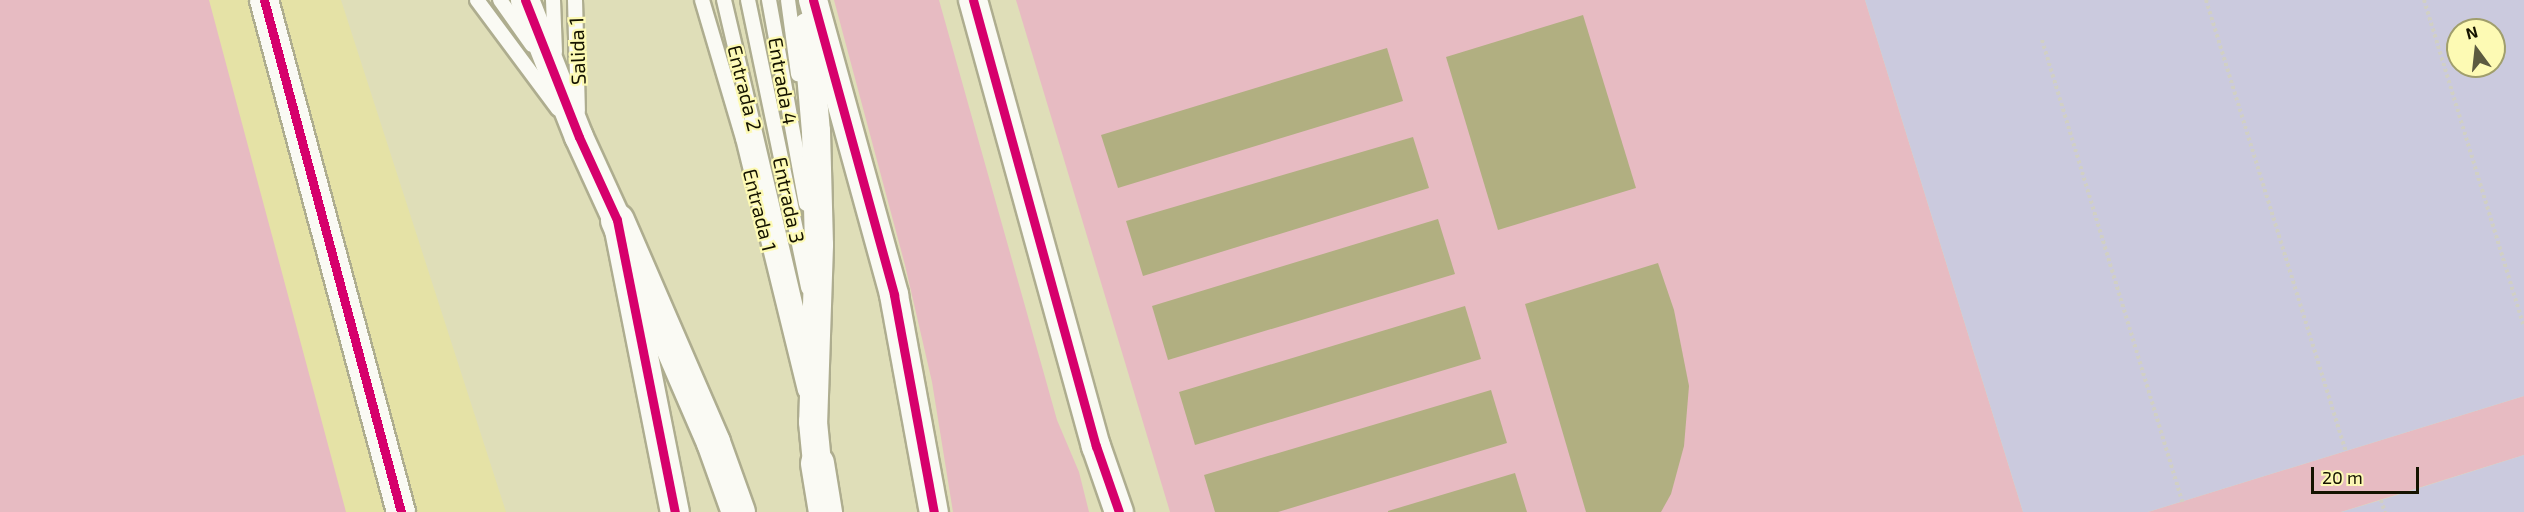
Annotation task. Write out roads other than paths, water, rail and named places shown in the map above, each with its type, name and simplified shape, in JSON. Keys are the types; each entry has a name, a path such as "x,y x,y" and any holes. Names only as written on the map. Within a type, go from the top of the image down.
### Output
{"highway":[{"path":"617,220 713,441 738,512"},
{"path":"817,462 825,512"}],"street":[{"path":"264,0 401,512"},
{"path":"525,0 579,137 617,220 675,512"},
{"path":"805,0 816,131 818,206 813,422 817,462"},
{"path":"813,0 894,295 934,512"},
{"path":"973,0 1096,446 1111,512"},
{"path":"1096,446 1119,512"}],"lane":[{"path":"477,0 579,137"},
{"path":"500,0 556,78"},
{"path":"553,0 556,78"},
{"name":"Salida 1","path":"575,0 579,137"},
{"name":"Entrada 1","path":"702,0 742,138 813,422"},
{"name":"Entrada 2","path":"724,0 814,387"},
{"name":"Entrada 3","path":"748,0 816,329"},
{"name":"Entrada 4","path":"770,0 818,268"},
{"path":"788,0 818,206"}],"water":[{"path":"1865,0 2524,0 2524,396 2148,512 2023,512"},
{"path":"2524,455 2524,512 2341,512 2381,500"}]}
